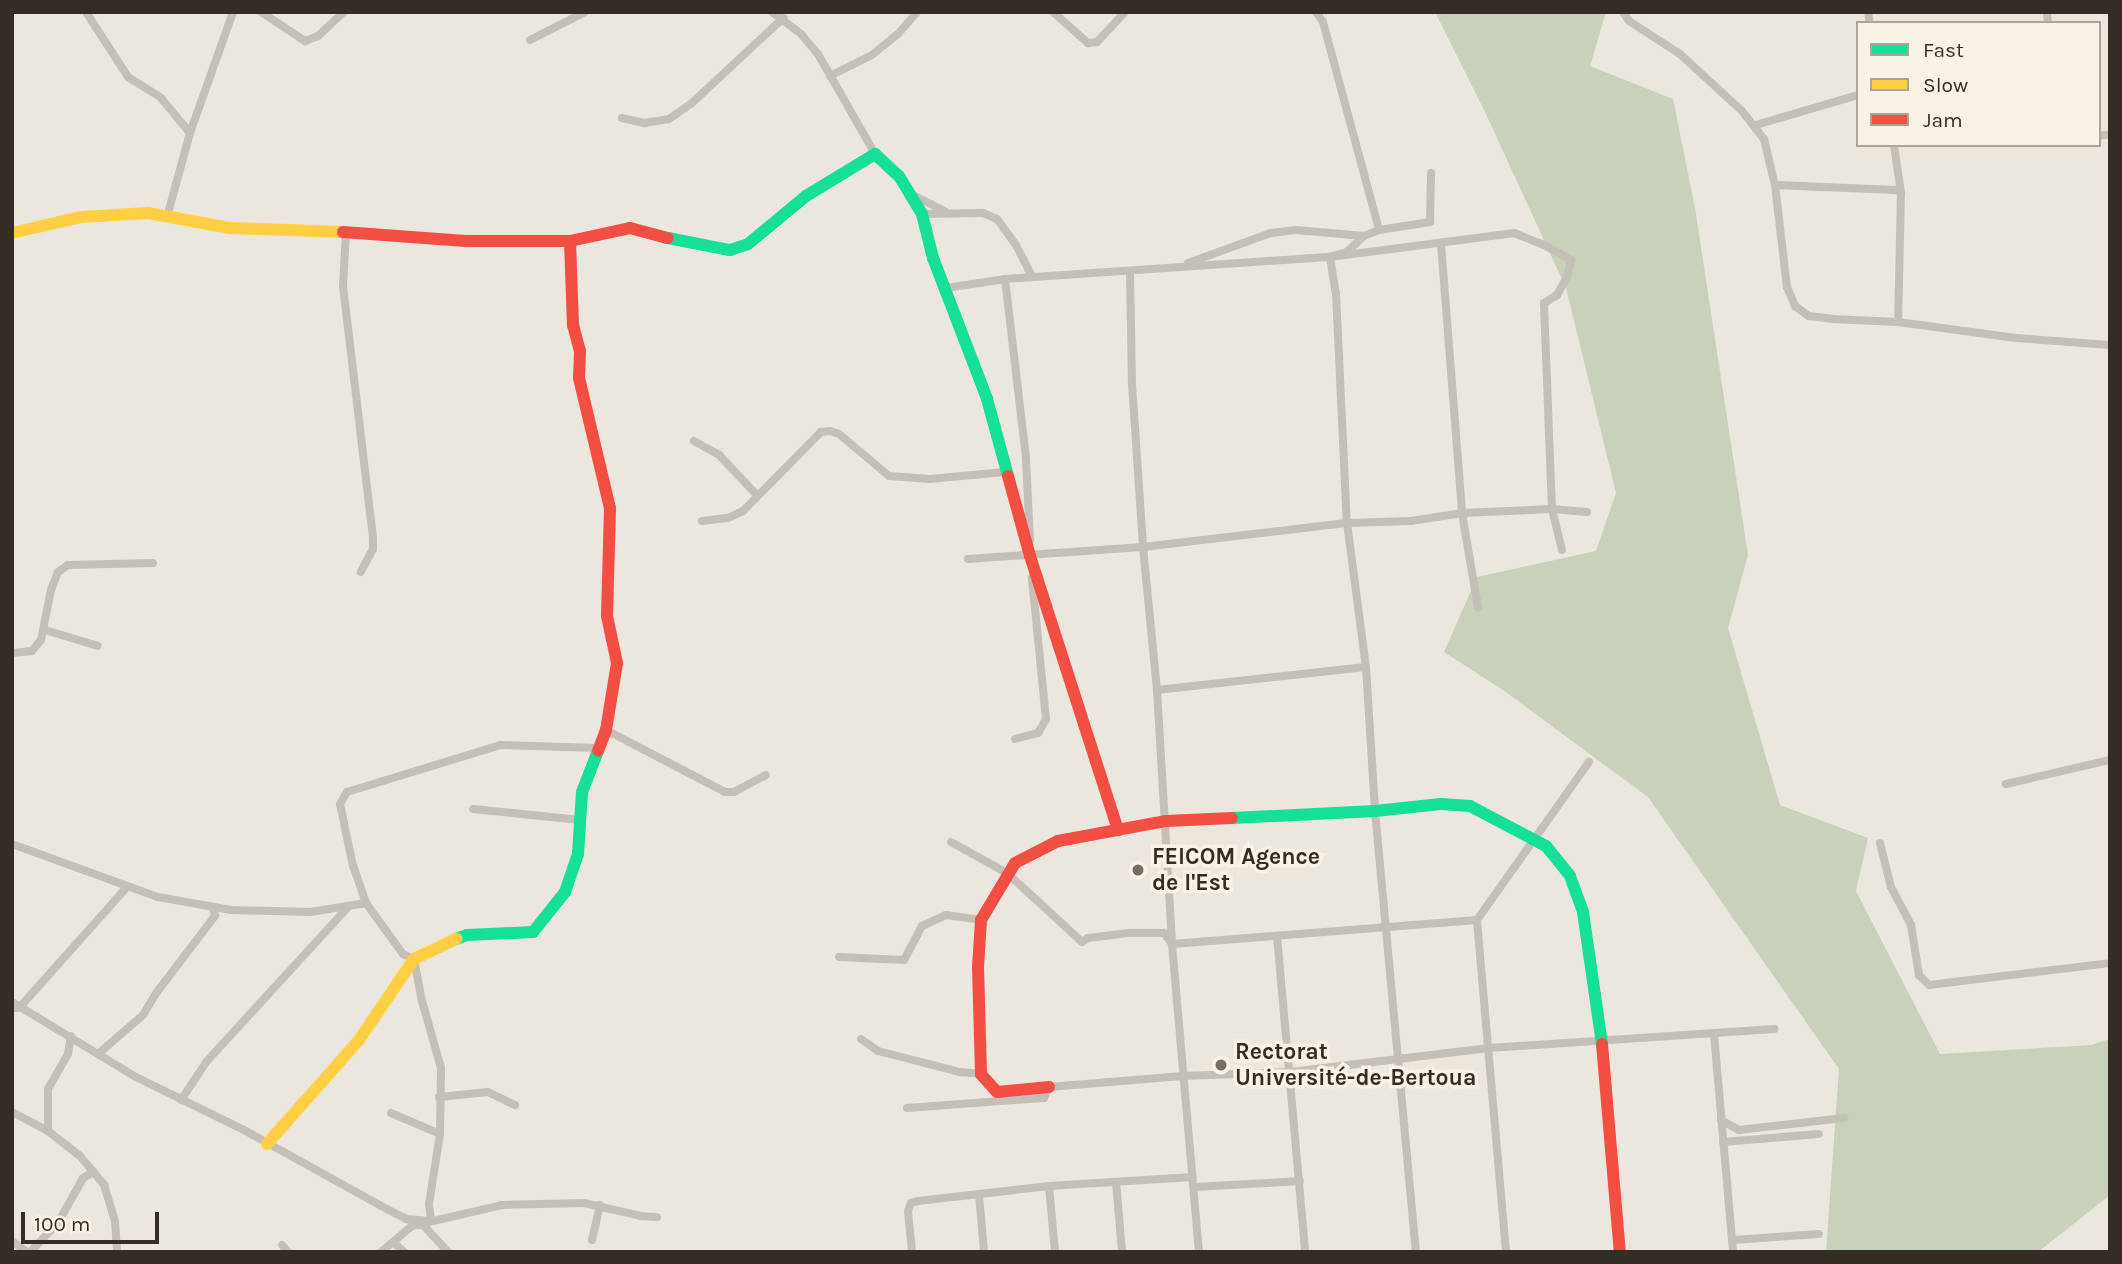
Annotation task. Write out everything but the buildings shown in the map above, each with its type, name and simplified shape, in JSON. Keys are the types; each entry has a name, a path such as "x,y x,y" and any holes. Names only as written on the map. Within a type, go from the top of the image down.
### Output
{"street":[{"path":"86,12 128,77 161,98 190,133"},
{"path":"167,216 190,133 233,12"},
{"path":"261,12 305,41 318,36 344,12"},
{"path":"530,40 585,12"},
{"path":"772,12 802,34 875,154 913,195 922,214 933,258 987,399 1030,556 1118,830"},
{"path":"830,76 872,55 898,34 917,12"},
{"path":"1053,12 1088,43 1097,42 1125,12"},
{"path":"1316,12 1323,22 1380,230"},
{"path":"1623,12 1639,27 1669,44 1756,125 1764,139 1775,185 1787,287 1795,306 1808,316 1898,322 2004,336 2110,345"},
{"path":"622,118 644,124 669,119 692,103 783,18"},
{"path":"1756,125 1856,96"},
{"path":"1894,147 1901,193 1898,322"},
{"path":"12,233 81,217 148,214 230,228 346,232 466,241 570,241 630,229 692,245 730,250 748,244 806,196 875,154"},
{"path":"1330,257 1347,252 1364,236 1380,230 1430,222 1431,173"},
{"path":"1775,185 1896,190 1901,193"},
{"path":"913,195 948,213"},
{"path":"922,214 983,213 997,219 1016,245 1032,277"},
{"path":"1130,272 1193,262 1271,233 1296,230 1364,236"},
{"path":"346,232 343,286 373,539 373,549 361,572"},
{"path":"946,288 1005,279 1330,257 1514,233 1544,245 1571,260 1567,277 1557,295 1544,303 1552,509 1562,550"},
{"path":"267,1144 359,1040 414,959 440,944 467,935 533,932 565,892 578,854 582,792 606,730 617,663 607,616 610,508 581,388 580,351 570,298 570,241"},
{"path":"1441,244 1462,513 1478,608"},
{"path":"1330,257 1336,293 1347,523 1366,667 1375,811 1416,1252"},
{"path":"1130,272 1132,384 1143,547 1157,690 1172,944 1199,1252"},
{"path":"1005,279 1026,459 1030,556 1045,719 1038,733 1015,740"},
{"path":"702,521 734,516 821,432 830,430 839,434 889,476 930,479 1005,472"},
{"path":"694,441 719,455 757,495"},
{"path":"968,559 1143,547 1347,523 1411,521 1462,513 1552,509 1587,512"},
{"path":"12,653 32,652 45,630 45,608 54,581 58,572 68,565 153,563"},
{"path":"45,630 98,646"},
{"path":"1157,690 1366,667"},
{"path":"606,730 725,792 734,792 766,775"},
{"path":"414,959 403,954 366,903 344,833 340,804 347,792 501,745 599,748"},
{"path":"2006,784 2110,760"},
{"path":"1506,1252 1477,920 1589,762"},
{"path":"1620,1252 1602,1039 1583,912 1570,876 1546,846 1470,806 1441,804 1375,811 1166,821 1058,841 1015,863 1007,873 981,920 978,967 981,1074 997,1092 1183,1076 1291,1072 1489,1048 1602,1039 1774,1029"},
{"path":"473,809 580,820"},
{"path":"951,842 1007,873 1082,942 1088,938 1129,933 1164,933 1172,944"},
{"path":"1880,842 1894,895 1910,925 1919,975 1929,985 2110,963"},
{"path":"12,844 158,897 213,907 264,912 310,912 366,903"},
{"path":"127,887 15,1006 181,1100 407,1219 431,1221"},
{"path":"98,1054 143,1016 157,992 215,916 213,907"},
{"path":"181,1100 225,1041 348,907"},
{"path":"839,957 904,960 922,926 946,915 981,920"},
{"path":"1172,944 1477,920"},
{"path":"1277,936 1305,1252"},
{"path":"414,959 422,1001 441,1068 440,1134 429,1204 431,1221"},
{"path":"1714,1034 1733,1252"},
{"path":"48,1131 48,1089 68,1054 71,1036"},
{"path":"861,1039 878,1051 960,1072 981,1074"},
{"path":"906,1108 1044,1098 1049,1087"},
{"path":"439,1097 488,1092 515,1105"},
{"path":"12,1112 48,1131 80,1156 104,1185 115,1221 117,1252"},
{"path":"391,1113 440,1134"},
{"path":"1721,1120 1739,1130 1844,1118"},
{"path":"1723,1142 1819,1134"},
{"path":"12,1241 28,1252 58,1223 83,1178 93,1172"},
{"path":"912,1252 908,1211 911,1203 1049,1186 1194,1177"},
{"path":"1194,1187 1300,1181"},
{"path":"1116,1182 1122,1252"},
{"path":"1049,1186 1055,1252"},
{"path":"979,1194 984,1252"},
{"path":"381,1252 412,1226 502,1205 584,1203 657,1217"},
{"path":"592,1240 600,1205"},
{"path":"412,1226 423,1225 448,1252"},
{"path":"1732,1240 1819,1234"},
{"path":"393,1242 404,1252"}],"green space":[{"path":"1435,12 1606,12 1590,66 1673,99 1695,208 1748,555 1728,628 1780,805 1868,838 1856,891 1940,1054 2091,1045 2110,1039 2110,1195 2038,1252 1826,1252 1839,1069 1648,797 1503,690 1444,652 1477,577 1596,551 1616,493 1566,288 1486,114"}],"traffic: fast":[{"path":"668,238 730,250 748,244 806,196 875,154 899,176 922,214 933,258 987,399 1008,476"},
{"path":"456,939 467,935 533,932 565,892 578,854 582,792 598,751"},
{"path":"1232,818 1375,811 1441,804 1470,806 1546,846 1570,876 1583,912 1602,1044"}],"traffic: slow":[{"path":"12,233 81,217 148,213 230,228 343,232"},
{"path":"267,1144 359,1040 414,959 456,939"}],"traffic: jam":[{"path":"343,232 466,241 570,241 630,228 668,238"},
{"path":"570,241 573,325 580,351 579,378 610,508 607,616 617,663 606,730 598,751"},
{"path":"1008,476 1030,556 1118,830"},
{"path":"1049,1087 997,1092 981,1074 978,967 981,920 1015,863 1058,841 1166,821 1232,818"},
{"path":"1602,1044 1620,1252"}],"place":[{"name":"FEICOM Agence de l'Est","path":"1138,870"},
{"name":"Rectorat Université-de-Bertoua","path":"1221,1065"}]}
